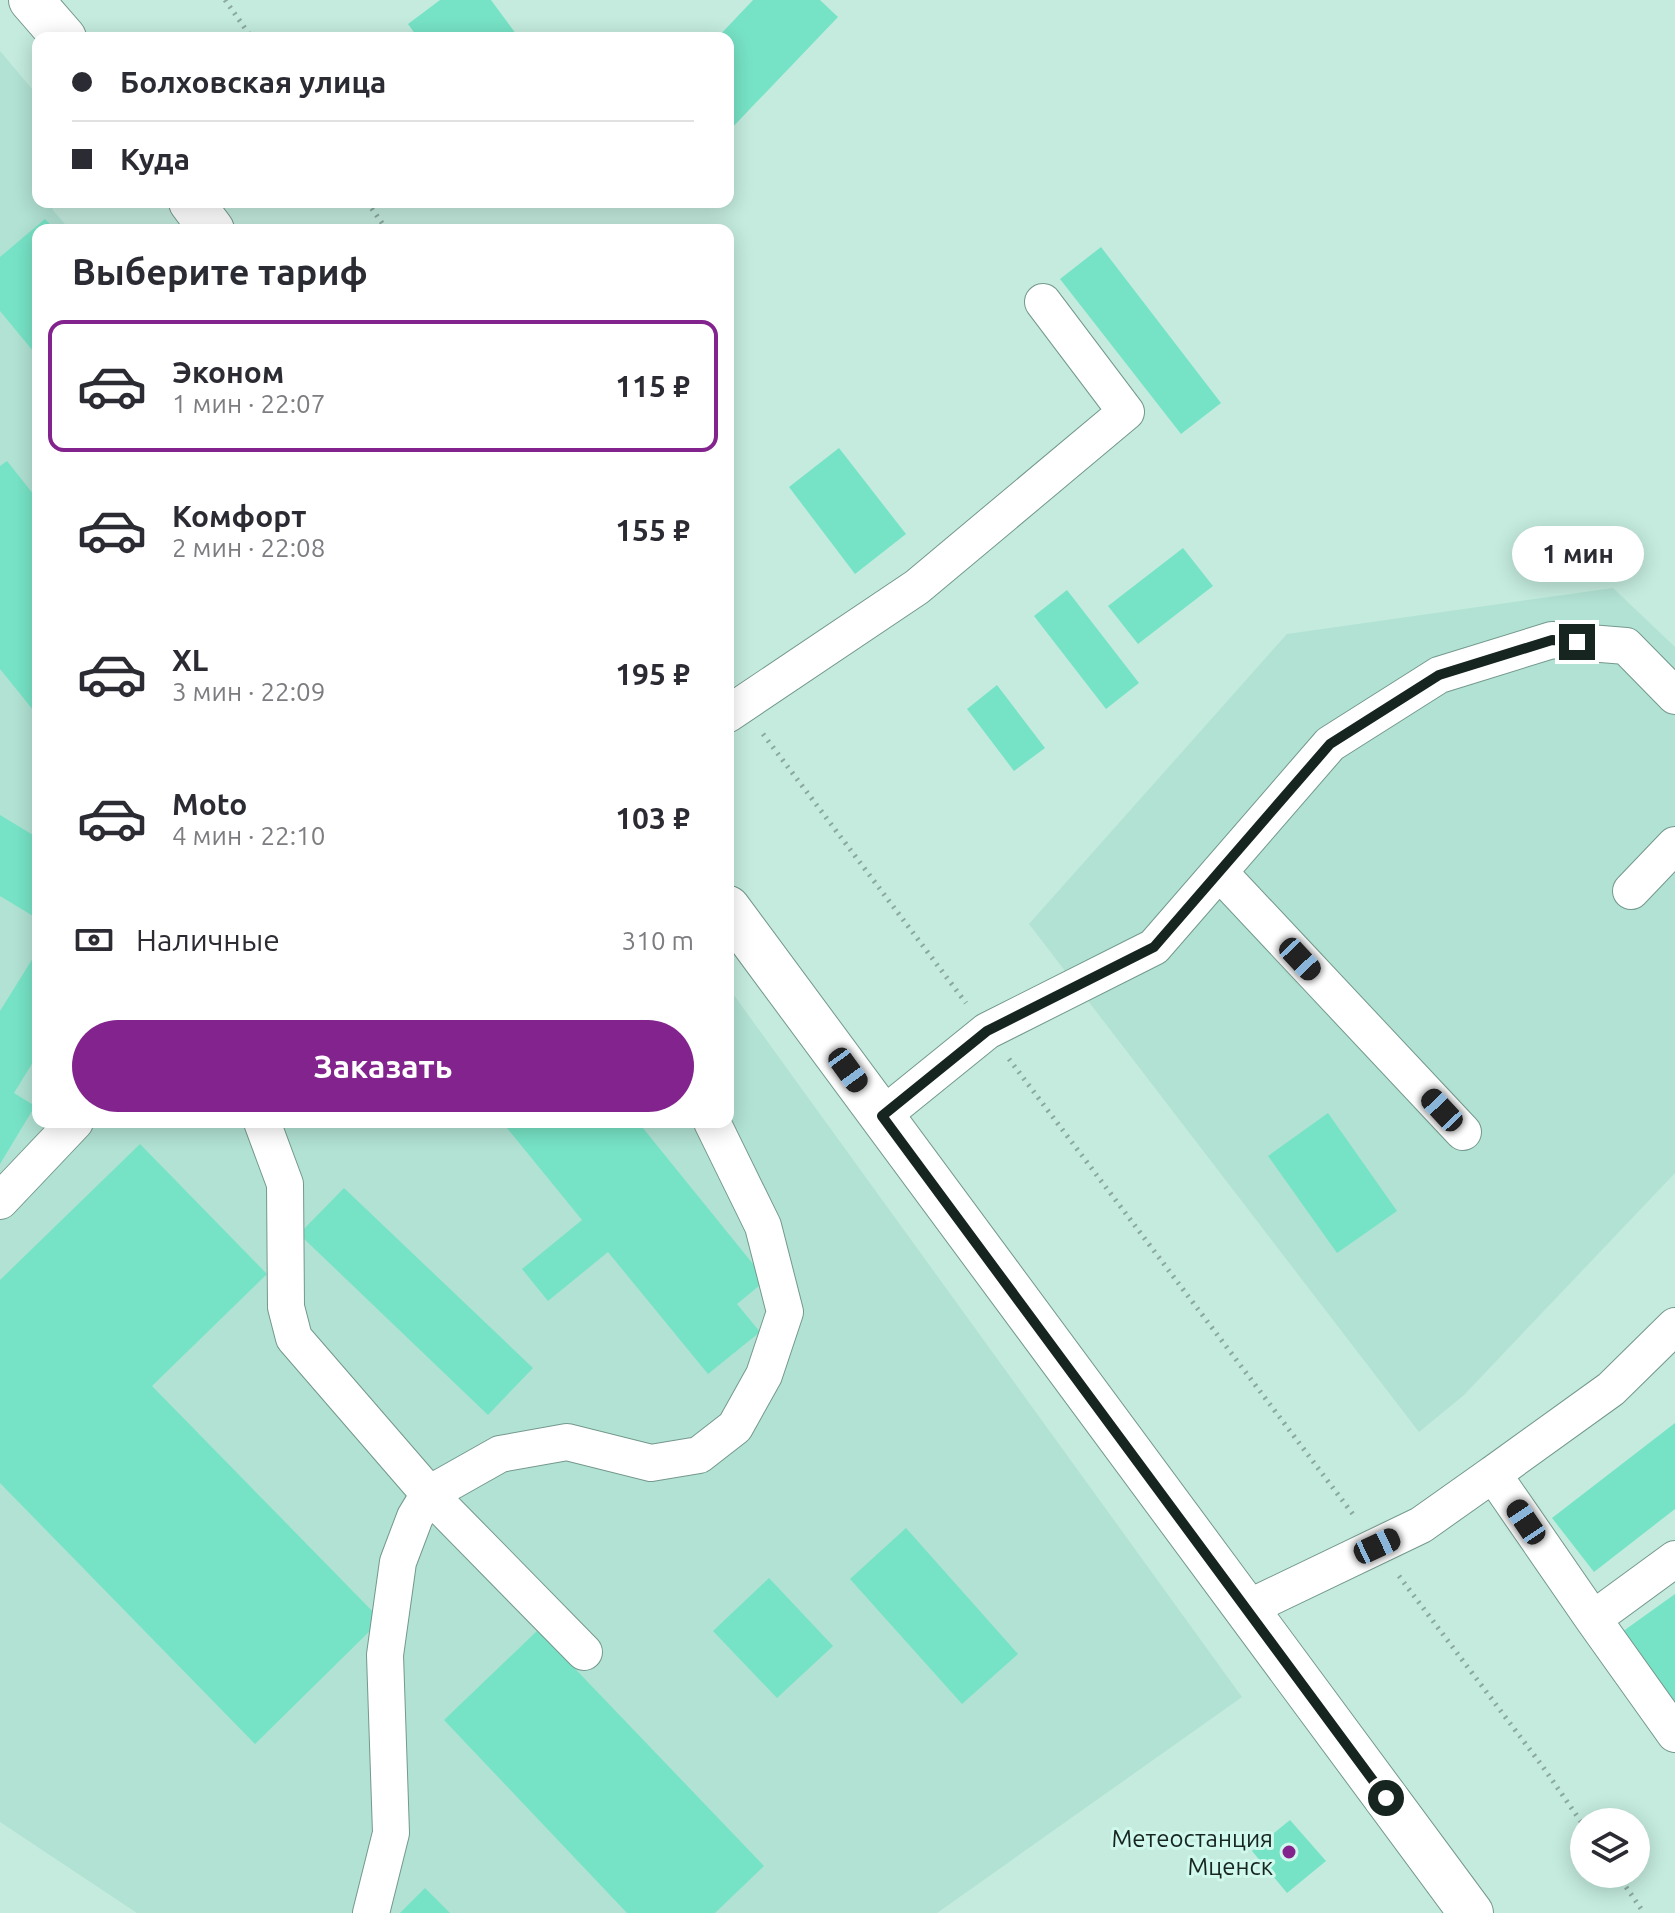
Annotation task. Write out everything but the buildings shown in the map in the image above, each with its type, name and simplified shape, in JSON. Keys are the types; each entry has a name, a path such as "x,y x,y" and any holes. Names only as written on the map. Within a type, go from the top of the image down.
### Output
{"main road":[{"path":"31,0 59,32"},
{"path":"734,916 1471,1913"}],"lane":[{"path":"734,710 917,587 1126,412 1043,302"},
{"path":"882,1116 987,1031 1154,947 1330,744 1439,675 1552,640 1626,646 1675,696"},
{"path":"1631,891 1675,845"},
{"path":"1219,872 1463,1132"},
{"path":"0,1201 69,1128"},
{"path":"264,1128 285,1184 286,1307 294,1338 429,1494 584,1652"},
{"path":"371,1913 391,1833 385,1655 398,1562 415,1517 429,1494 500,1454 567,1442 651,1463 699,1455 735,1427 764,1375 785,1312 763,1226 715,1128"},
{"path":"1246,1609 1421,1525 1611,1389 1675,1326"},
{"path":"1493,1474 1675,1734"},
{"path":"1593,1619 1675,1559"}],"path":[{"path":"225,0 248,32"},
{"path":"734,710 987,1031 1571,1808"},
{"path":"1627,1888 1644,1913"}],"shaded area":[{"path":"0,51 32,89 32,208 53,208 65,224 32,224 32,1128 734,1128 734,995 1242,1697 937,1913 137,1913 0,1822"},
{"path":"1613,588 1675,647 1675,1173 1464,1395 1419,1432 1029,924 1287,634"}],"place":[{"name":"Метеостанция Мценск","path":"1289,1852"}],"route":[{"path":"1386,1798 882,1116 987,1031 1154,947 1330,744 1439,675 1552,640 1577,642"}]}
